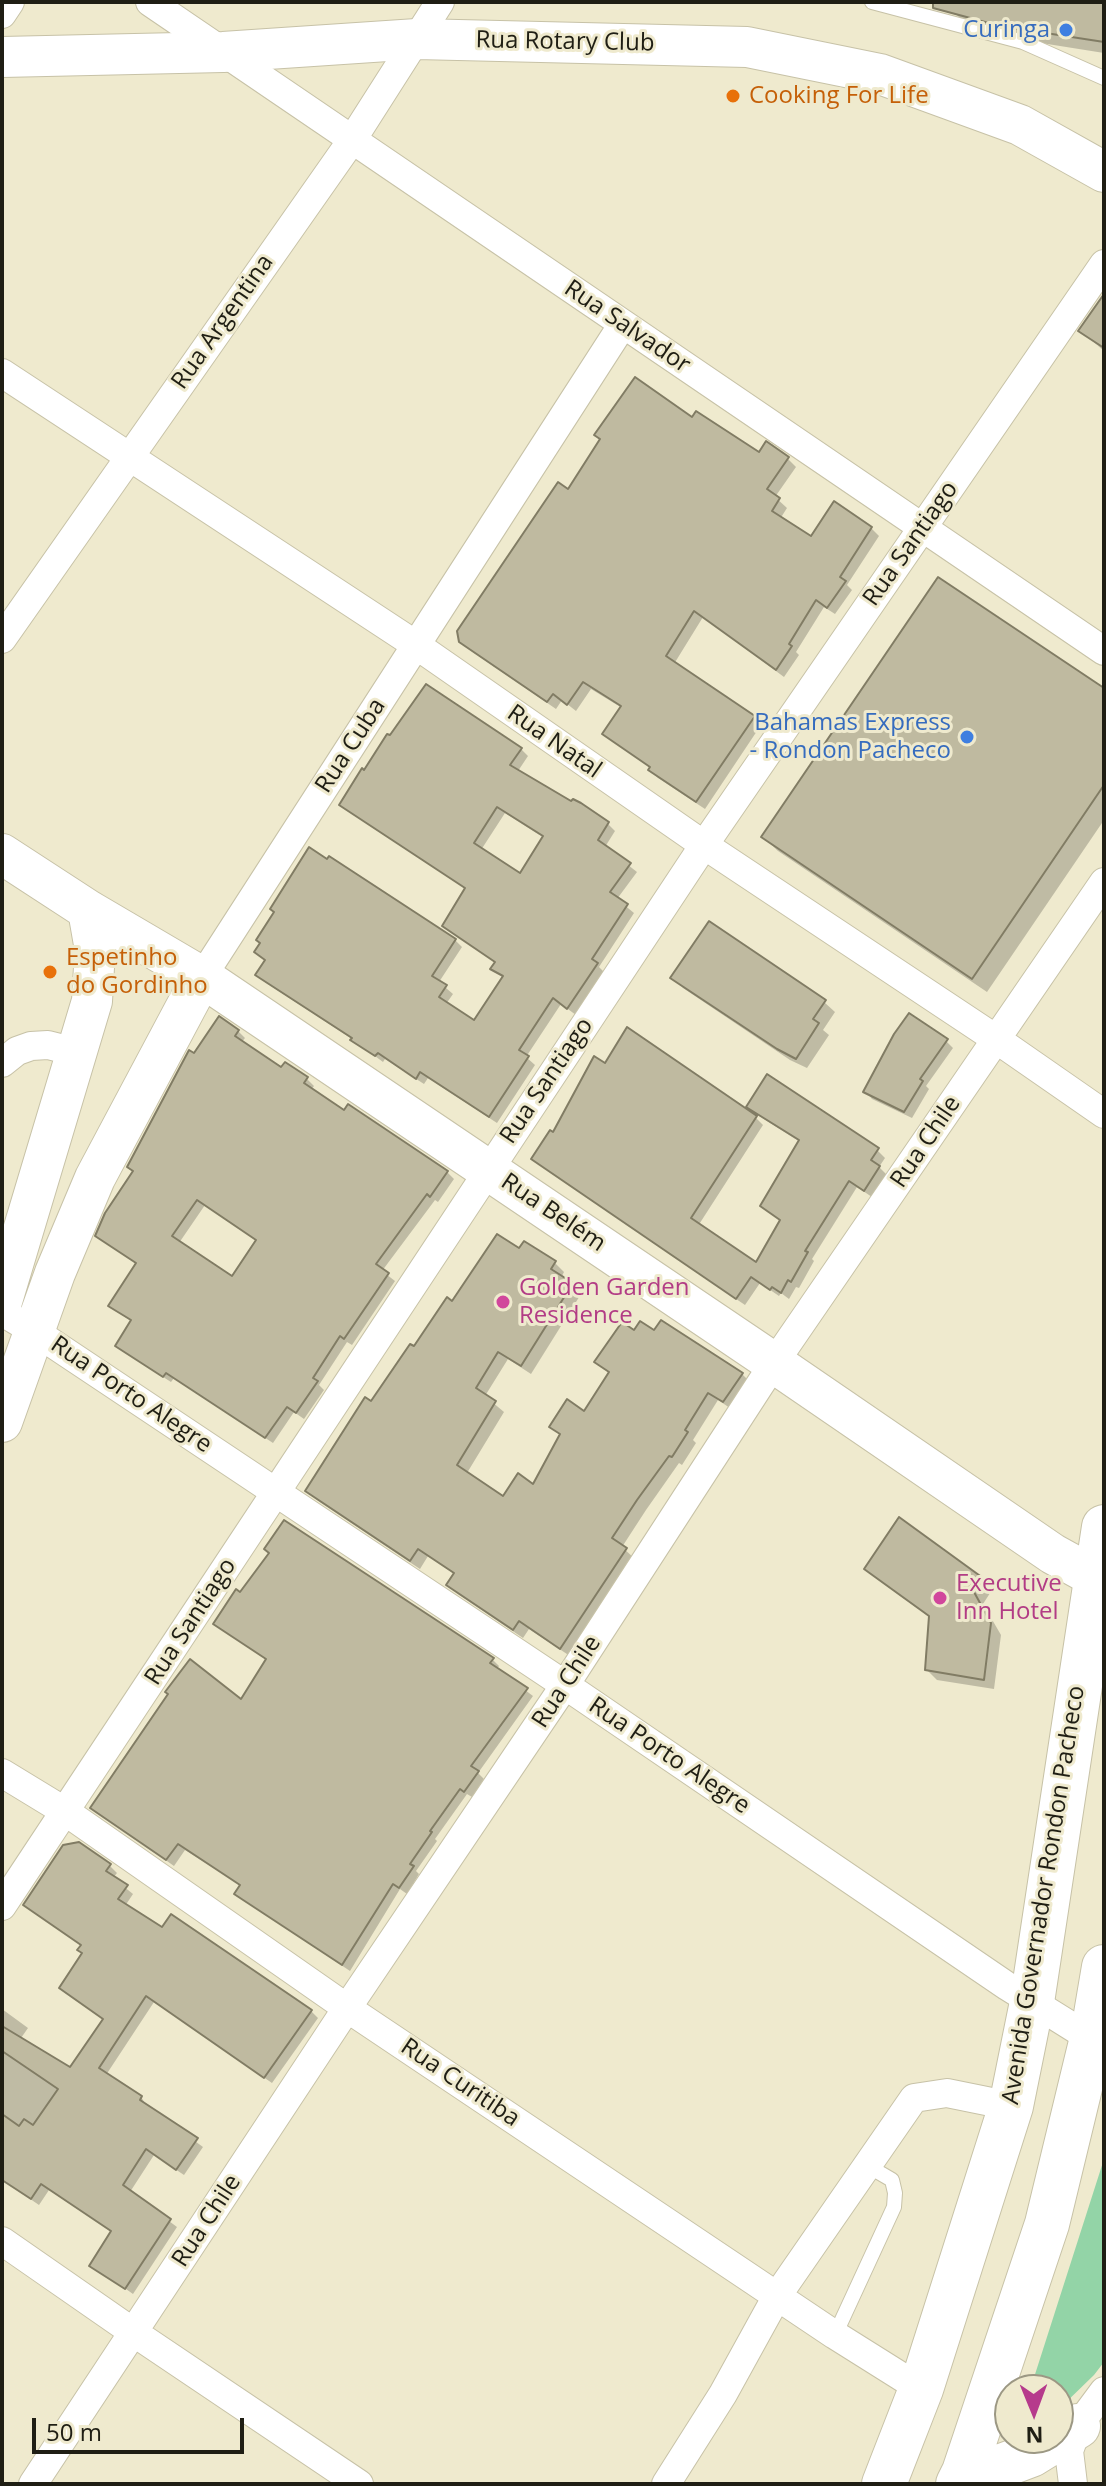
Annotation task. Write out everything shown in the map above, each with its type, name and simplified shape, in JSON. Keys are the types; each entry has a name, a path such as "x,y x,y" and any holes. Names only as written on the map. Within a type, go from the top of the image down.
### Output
{"main road":[{"name":"Avenida Governador Rondon Pacheco","path":"884,2484 921,2389 1011,2106 1032,2002 1100,1579 1104,1527"},
{"path":"961,2478 1047,2224 1098,2043 1104,1967"},
{"path":"961,2478 1031,2455 1078,2426"}],"street":[{"path":"2,14 10,2"},
{"name":"Rua Salvador","path":"150,2 1104,651"},
{"name":"Rua Argentina","path":"2,639 352,140 440,2"},
{"name":"Rua Rotary Club","path":"2,57 223,52 417,39 747,47 880,74 1020,125 1104,172"},
{"name":"Rua Santiago","path":"2,1906 704,845 1104,264"},
{"name":"Rua Cuba","path":"2,1422 18,1322 55,1273 95,1178 202,977 623,324"},
{"name":"Rua Natal","path":"2,373 416,645 704,845 1104,1114"},
{"name":"Rua Belém","path":"2,854 88,910 202,977 1053,1554 1100,1579"},
{"name":"Rua Chile","path":"33,2484 347,2008 565,1685 774,1363 1104,882"},
{"path":"2,1301 92,1001 95,950 88,910"},
{"path":"92,1001 118,966 153,949"},
{"path":"2,1063 17,1051 31,1046 48,1045 76,1052"},
{"name":"Rua Porto Alegre","path":"18,1322 565,1685 1032,2002 1098,2043"},
{"name":"Rua Curitiba","path":"2,1773 66,1812 347,2008 835,2335 921,2389"},
{"path":"666,2484 723,2394 777,2296 914,2098 947,2093 1011,2106"},
{"path":"2,2241 359,2484"},
{"path":"1073,2484 1069,2451 1078,2426 1104,2391"}],"lane":[{"path":"872,2 1023,42 1104,78"},
{"path":"835,2335 894,2207 892,2180 868,2166"}],"green space":[{"path":"1104,2159 1104,2362 1074,2394 1074,2374 1035,2374"}],"building":[{"name":"Curinga","path":"933,2 1104,2 1104,42 1000,26 933,8"},
{"path":"1104,294 1104,348 1078,331"},
{"path":"635,377 692,417 696,411 759,452 766,441 789,457 767,489 780,498 772,511 811,536 834,501 872,527 840,577 846,581 827,608 816,600 776,670 694,611 666,656 755,716 696,802 602,734 621,706 583,682 567,705 553,694 547,702 459,642 457,631 558,482 568,489 600,439 594,435"},
{"name":"Bahamas Express - Rondon Pacheco","path":"938,577 1104,688 1104,785 972,979 761,837"},
{"path":"426,684 522,748 510,765 571,801 581,803 609,822 598,840 631,863 610,892 628,904 592,959 598,963 567,1009 553,998 519,1050 529,1056 489,1117 420,1072 416,1079 378,1053 375,1056 255,975 265,960 254,952 260,943 256,940 274,912 270,909 309,847 327,859 329,856 456,939 432,976 447,985 439,997 474,1020 503,976 490,969 495,962 442,926 465,888 339,805 362,768 364,770 387,734 390,735","holes":["497,807 543,836 520,873 474,843"]},
{"path":"709,921 826,1000 813,1019 819,1023 796,1059 670,978"},
{"path":"909,1013 948,1039 920,1079 923,1081 904,1112 863,1092"},
{"path":"219,1016 239,1030 235,1036 281,1067 285,1062 308,1077 304,1083 344,1110 348,1104 448,1171 430,1197 427,1194 376,1264 389,1273 344,1339 340,1336 313,1378 318,1381 296,1413 287,1407 265,1438 166,1373 163,1377 115,1346 131,1320 108,1306 136,1263 95,1236 105,1213 133,1171 127,1167 189,1050 194,1053","holes":["197,1200 256,1240 232,1276 172,1236"]},
{"path":"627,1027 757,1116 691,1218 756,1262 780,1220 760,1206 799,1140 746,1107 767,1074 879,1148 871,1160 880,1166 864,1191 849,1181 805,1251 808,1252 791,1282 788,1280 781,1293 772,1287 770,1290 751,1277 736,1299 531,1159 550,1130 553,1132 594,1056 605,1063"},
{"path":"497,1234 519,1248 524,1241 556,1261 551,1269 573,1283 521,1366 498,1352 476,1388 496,1401 457,1465 503,1496 518,1473 533,1484 560,1434 549,1427 567,1399 584,1411 609,1372 594,1362 622,1322 634,1330 640,1321 654,1330 661,1320 743,1373 723,1402 708,1393 672,1457 669,1456 637,1500 612,1538 627,1548 560,1649 519,1621 513,1630 446,1585 454,1573 418,1549 410,1561 305,1491 365,1397 371,1401 447,1297 452,1301"},
{"name":"Executive Inn Hotel","path":"899,1517 983,1578 974,1592 991,1623 984,1680 925,1670 929,1616 864,1569"},
{"path":"284,1520 494,1658 490,1663 528,1688 471,1766 479,1771 464,1792 460,1789 430,1831 410,1864 414,1866 399,1888 393,1884 342,1965 234,1894 240,1885 178,1844 166,1860 90,1808 190,1659 241,1699 266,1659 213,1624 236,1589 240,1592 269,1553 264,1549"},
{"path":"79,1842 111,1864 106,1871 128,1885 118,1899 162,1927 171,1914 312,2010 264,2078 146,1996 99,2068 142,2096 140,2100 198,2138 176,2170 146,2149 123,2185 171,2219 125,2289 89,2266 111,2231 41,2184 31,2199 2,2180 2,2114 19,2126 24,2119 33,2125 58,2089 2,2051 2,2026 70,2067 103,2019 59,1988 82,1953 77,1950 81,1945 23,1905 63,1845"}],"place":[{"name":"Curinga","path":"1066,30"},
{"name":"Cooking For Life","path":"733,96"},
{"name":"Bahamas Express - Rondon Pacheco","path":"967,737"},
{"name":"Espetinho do Gordinho","path":"50,972"},
{"name":"Golden Garden Residence","path":"503,1302"},
{"name":"Executive Inn Hotel","path":"940,1598"}]}
